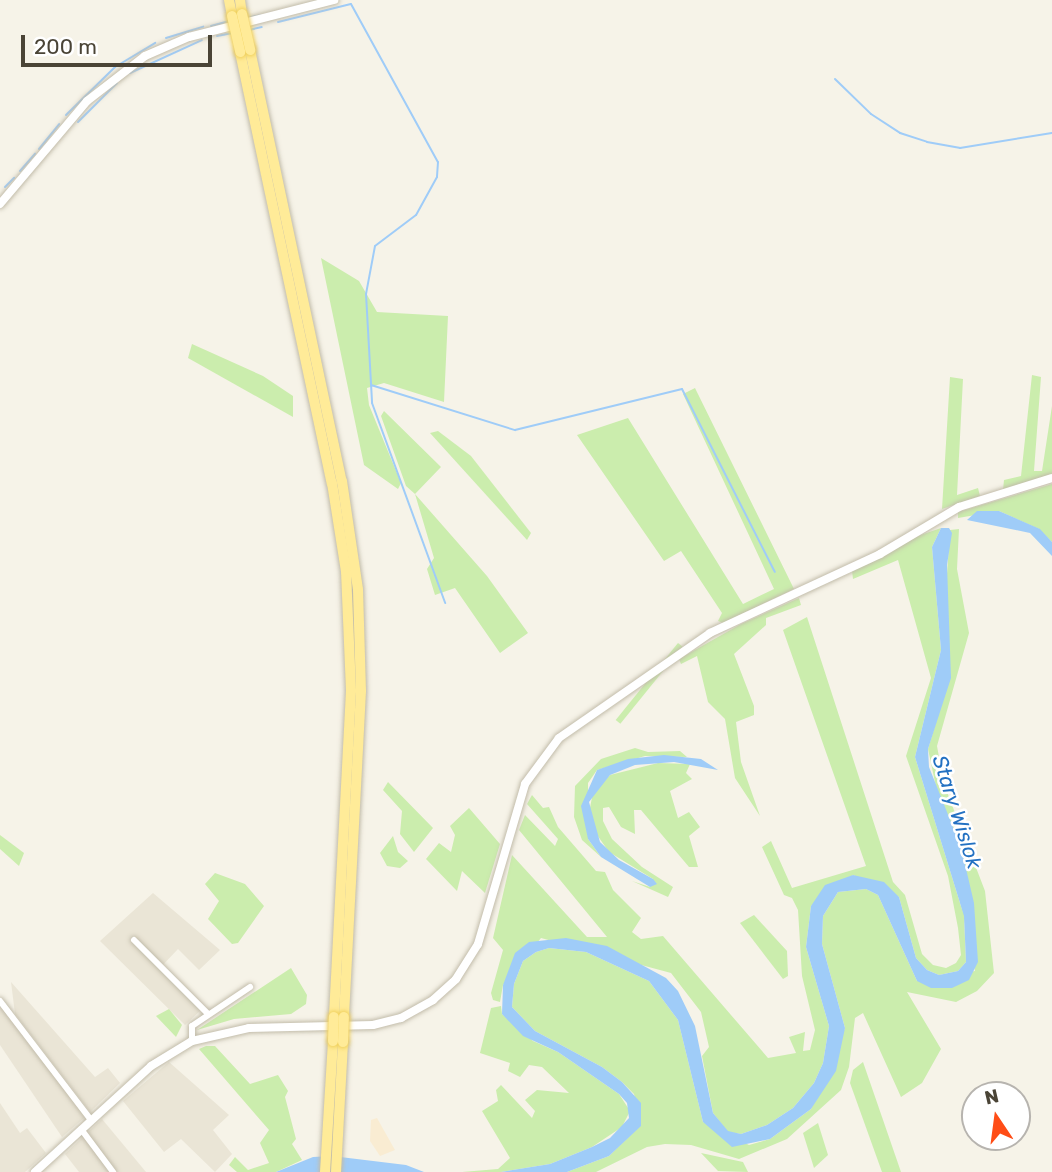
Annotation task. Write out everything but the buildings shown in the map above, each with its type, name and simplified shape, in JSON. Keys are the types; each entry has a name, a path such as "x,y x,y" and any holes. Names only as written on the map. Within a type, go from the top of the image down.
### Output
{"main road":[{"path":"229,0 237,15 245,51 332,483 346,571 351,691 336,1172"},
{"path":"237,15 240,0"},
{"path":"326,1172 327,1136 338,1042"}],"street":[{"path":"0,204 87,101 145,56 188,37 334,0"},
{"path":"35,1172 151,1066 192,1041 249,1028 373,1025 426,1005 456,979 478,944 522,791 531,771 559,738 710,634 880,554 959,507 1052,478"},
{"path":"134,940 208,1014"},
{"path":"192,1041 192,1026 250,986"},
{"path":"0,1001 91,1120"},
{"path":"81,1129 113,1172"}],"shaded area":[{"path":"153,893 220,950 199,970 178,949 160,968 201,1010 185,1025 100,941"},
{"path":"11,982 95,1077 108,1068 120,1083 90,1112 15,1014"},
{"path":"0,1005 85,1117 62,1137 0,1045"},
{"path":"169,1062 229,1115 213,1130 232,1154 215,1172 181,1139 164,1152 123,1101"},
{"path":"0,1103 20,1133 27,1128 46,1153 25,1172 0,1172"},
{"path":"377,1118 395,1150 380,1156 370,1141 371,1120"},
{"path":"102,1119 146,1172 79,1172 65,1154"}],"green space":[{"path":"321,258 359,281 377,312 448,316 444,402 384,383 367,388 369,405 401,483 398,489 364,465"},
{"path":"192,344 263,376 293,396 293,417 188,358"},
{"path":"1032,375 1041,377 1034,471 1042,471 1052,406 1052,474 1003,490 1004,480 1021,476"},
{"path":"950,377 963,379 957,495 978,488 980,496 942,509"},
{"path":"695,388 794,589 723,623 718,621 722,613 681,551 664,561 577,435 628,418 743,604 774,589 683,394"},
{"path":"384,411 441,467 415,494 406,486 381,416"},
{"path":"438,431 471,456 531,533 527,540 430,433"},
{"path":"1052,484 1052,542 1039,529 999,511 958,518 958,512"},
{"path":"415,494 487,576 528,633 500,653 455,588 435,595 427,569 434,558"},
{"path":"941,528 932,547 941,650 915,757 964,916 966,962 958,971 939,975 927,970 916,958 899,897 853,875 811,906 806,947 829,1026 823,1063 814,1083 793,1108 767,1125 741,1134 728,1132 713,1113 702,1056 709,1047 701,1012 671,973 541,938 503,985 500,1002 493,1000 491,993 503,950 493,938 512,855 587,937 607,937 519,830 525,815 555,846 558,839 527,804 532,795 543,808 549,807 558,827 596,871 605,872 613,890 641,918 632,932 641,939 663,936 768,1058 796,1053 789,1037 805,1032 803,1051 810,1050 815,1030 802,976 798,910 792,898 784,895 762,847 771,841 792,888 866,866 783,630 807,617 893,882 905,895 922,954 933,965 946,968 956,963 961,955 948,876 906,756 931,678 898,560 853,579 852,571 909,539"},
{"path":"959,529 957,569 969,633 937,746 944,784 985,891 994,973 977,991 956,1002 907,992 941,1049 922,1083 901,1097 863,1013 855,1018 849,1067 841,1090 787,1139 739,1159 691,1145 665,1144 647,1147 596,1172 567,1172 609,1156 641,1125 634,1094 622,1082 602,1067 535,1031 512,1007 514,984 523,961 536,952 549,948 586,952 649,981 678,1020 703,1122 749,1145 770,1139 811,1109 845,1028 822,944 823,916 838,892 866,889 878,895 917,981 975,971 928,749 937,719 950,530"},
{"path":"799,598 801,605 766,618 766,625 734,654 754,706 754,715 736,722 741,762 760,816 735,778 725,719 708,702 697,656 681,664 679,659 741,624"},
{"path":"678,643 683,647 620,724 616,720"},
{"path":"635,748 648,752 680,751 687,757 645,756 597,770 588,783 588,839 601,857 582,840 574,817 575,786 601,759"},
{"path":"658,763 690,764 686,773 692,779 670,791 678,818 689,812 700,827 689,836 698,867 689,867 641,810 634,810 635,834 621,827 609,807 603,808 603,821 612,839 642,867 673,887 668,897 632,881 650,887 653,879 609,852 595,832 589,813 593,792 610,775"},
{"path":"388,782 433,828 414,852 400,834 402,811 383,790"},
{"path":"469,808 500,844 485,893 462,871 457,891 426,859 439,843 451,852 455,835 450,826"},
{"path":"0,835 24,853 19,866 0,849"},
{"path":"393,836 398,852 408,861 400,868 387,866 380,853"},
{"path":"215,873 245,884 264,906 238,943 232,944 208,919 219,901 205,884"},
{"path":"754,915 787,951 788,976 783,979 740,923"},
{"path":"291,968 307,995 306,1004 291,1014 234,1019 197,1030"},
{"path":"501,1006 502,1014 533,1041 558,1052 619,1094 630,1111 622,1127 592,1147 550,1164 501,1172 462,1172 498,1169 510,1158 482,1111 498,1101 496,1090 501,1085 532,1118 535,1111 525,1100 537,1090 569,1093 542,1067 529,1065 520,1077 508,1071 510,1063 480,1053 491,1008"},
{"path":"169,1009 182,1025 176,1037 156,1016"},
{"path":"215,1046 250,1084 278,1075 288,1091 285,1097 296,1139 292,1144 302,1160 276,1172 237,1172 229,1165 235,1157 248,1170 269,1163 260,1143 269,1130 199,1049"},
{"path":"863,1062 901,1172 882,1172 850,1083 853,1070"},
{"path":"818,1123 828,1155 814,1168 803,1133"},
{"path":"701,1153 743,1162 748,1172 718,1171"}],"water":[{"path":"977,511 999,511 1040,529 1052,542 1052,556 1030,533 967,520"},
{"path":"941,528 949,528 952,533 947,565 951,678 928,749 929,767 961,847 974,903 978,962 969,980 952,988 931,988 917,981 878,895 866,889 838,892 823,916 822,944 845,1028 836,1071 811,1109 770,1139 732,1147 703,1122 678,1020 649,981 586,952 549,948 536,952 523,961 514,984 512,1007 535,1031 602,1067 622,1082 641,1103 641,1126 609,1156 567,1172 501,1172 550,1164 592,1147 610,1138 629,1118 627,1103 619,1094 558,1052 523,1036 502,1014 503,985 515,953 529,942 566,938 607,946 666,978 678,991 695,1026 713,1113 728,1131 741,1134 767,1125 793,1108 814,1083 823,1063 829,1026 806,947 811,906 825,885 853,875 884,882 899,897 916,958 927,970 939,975 958,971 966,962 964,916 915,757 941,650 932,547"},
{"path":"664,755 701,759 718,770 674,762 635,765 610,775 589,802 600,842 619,860 653,879 657,884 650,887 601,857 588,839 581,806 597,770 628,759"},
{"path":"332,1156 406,1165 424,1172 276,1172 313,1157"}],"waterway":[{"path":"278,22 351,4 438,162 437,177 416,215 375,246 366,294 372,403 445,603"},
{"path":"246,18 261,15"},
{"path":"211,26 230,21"},
{"path":"166,38 203,27"},
{"path":"249,30 262,27"},
{"path":"217,36 233,33"},
{"path":"130,73 202,40"},
{"path":"66,115 115,67 155,43"},
{"path":"835,79 871,114 900,133 927,142 960,148 1052,133"},
{"path":"78,122 117,83"},
{"path":"39,149 59,124"},
{"path":"20,171 35,154"},
{"path":"5,187 14,178"},
{"path":"371,385 515,430 682,389 775,572"}],"water label":[{"name":"Stary Wislok","path":"957,812"}]}
